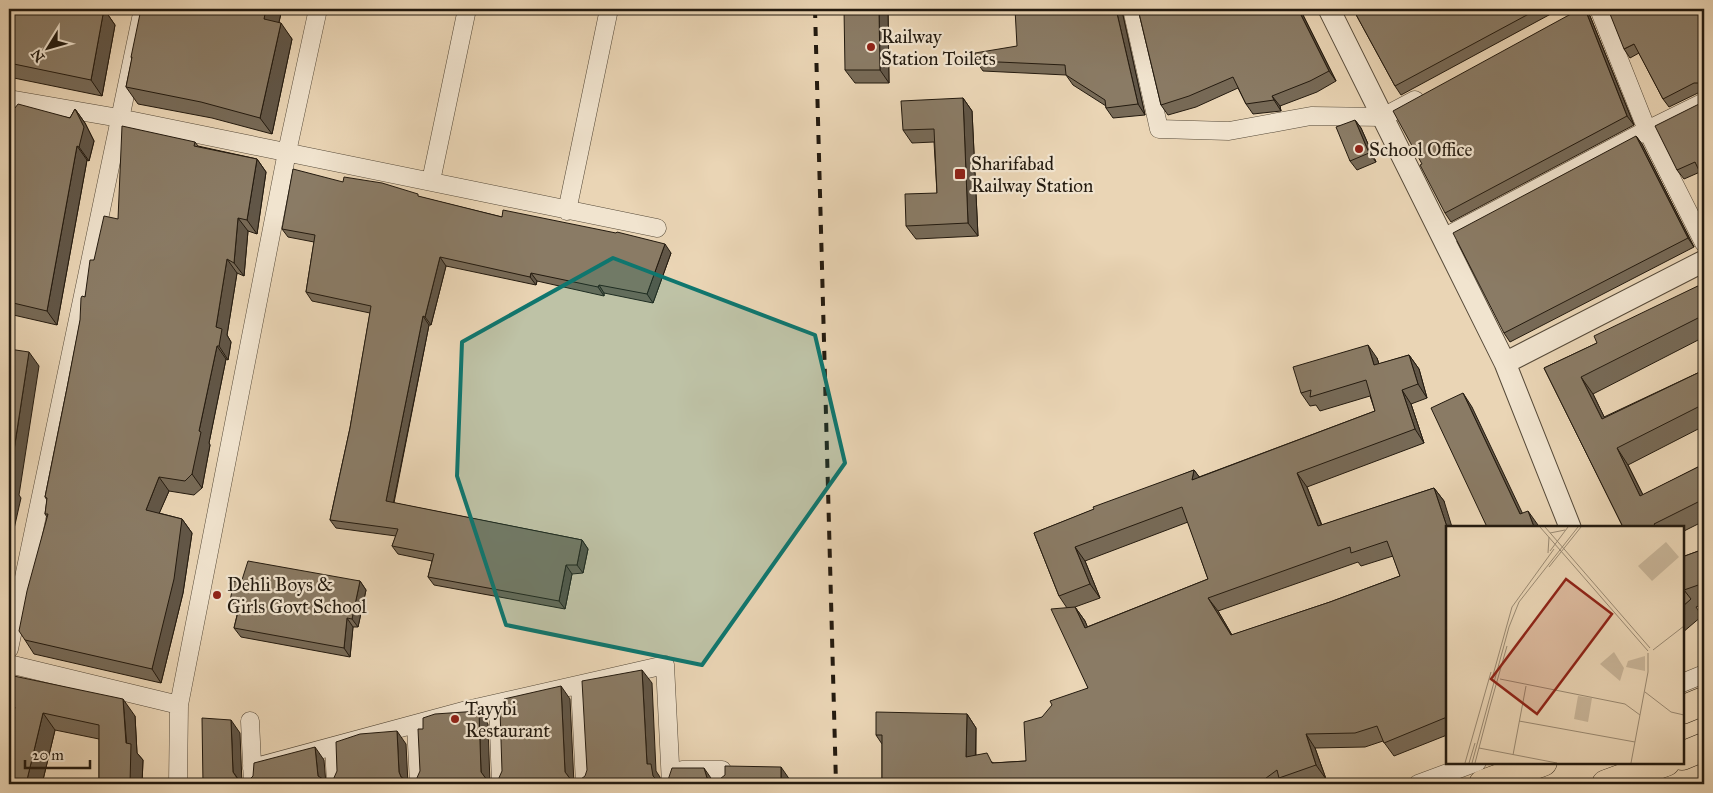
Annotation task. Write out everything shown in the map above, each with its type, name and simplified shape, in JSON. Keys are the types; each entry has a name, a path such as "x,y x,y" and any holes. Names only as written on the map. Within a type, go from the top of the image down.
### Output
{"highway":[{"path":"1683,710 1704,701"},
{"path":"1683,756 1704,747"},
{"path":"1483,784 1540,763"},
{"path":"1606,784 1663,763"}],"street":[{"path":"9,649 143,9"},
{"path":"178,784 179,705 287,152 318,9"},
{"path":"431,181 467,9"},
{"path":"567,211 609,9"},
{"path":"1132,9 1159,129 1229,131 1312,116 1383,117 1426,94"},
{"path":"1329,9 1505,363 1570,526"},
{"path":"1599,9 1647,130 1704,243"},
{"path":"9,99 119,118 657,228"},
{"path":"1443,238 1647,130 1704,102"},
{"path":"1505,363 1704,261"},
{"path":"9,664 179,705"},
{"path":"250,721 253,776 334,746 498,703 665,665 671,777 722,770 724,784"},
{"path":"1683,683 1704,674"},
{"path":"580,685 585,784"},
{"path":"498,703 501,784"},
{"path":"416,724 420,784"},
{"path":"334,746 336,784"},
{"path":"1418,784 1474,763"}],"highlighted area":[{"path":"613,258 815,335 845,463 702,665 506,625 457,476 462,342"}],"building":[{"path":"9,9 104,9 91,80 9,63"},
{"path":"141,9 266,9 264,19 281,23 260,118 201,102 126,87"},
{"name":"Railway Station Toilets","path":"844,9 879,9 880,70 845,70"},
{"path":"1015,9 1116,9 1138,104 1106,108 1105,100 1066,75 1065,65 976,61 975,53 1017,46"},
{"path":"1138,9 1298,9 1329,71 1310,81 1272,96 1274,100 1246,104 1233,77 1189,96 1161,105"},
{"path":"1353,9 1538,9 1395,86"},
{"path":"1580,9 1585,9 1627,116 1445,213 1420,165 1422,164 1393,111"},
{"path":"1608,9 1704,9 1704,86 1694,83 1663,99 1634,44 1624,49"},
{"name":"Sharifabad Railway Station","path":"963,98 968,223 906,226 905,194 937,193 934,129 903,130 901,101"},
{"path":"1704,100 1704,181 1695,162 1677,170 1655,126"},
{"path":"18,104 70,118 75,109 84,127 79,147 77,146 47,311 9,302 9,106 15,108"},
{"name":"School Office","path":"1355,120 1369,153 1350,161 1336,127"},
{"path":"122,126 195,142 194,146 257,159 247,220 238,218 234,263 227,259 216,327 222,329 199,431 201,432 192,474 185,481 159,477 146,510 182,519 174,579 152,669 25,640 19,631 27,591 48,514 45,514 47,498 45,497 80,320 81,298 82,296 85,297 90,260 94,260 104,216 118,219"},
{"path":"1636,136 1688,238 1504,333 1453,233"},
{"path":"293,169 343,182 344,177 382,183 418,194 418,196 502,217 503,210 617,232 665,244 647,294 599,285 598,287 531,273 530,277 440,257 425,317 423,316 386,501 582,540 577,565 566,565 559,601 428,577 434,554 392,546 398,529 330,520 350,428 371,306 306,292 315,235 282,229"},
{"path":"1704,283 1704,315 1581,377 1602,419 1704,370 1704,404 1617,448 1640,496 1704,464 1704,499 1654,524 1655,526 1623,526 1544,368 1597,343 1594,336"},
{"path":"1368,345 1374,365 1409,355 1418,384 1402,390 1415,429 1297,473 1318,526 1434,488 1447,526 1446,717 1384,743 1377,726 1355,733 1306,734 1316,765 1279,778 1277,770 1258,784 882,784 882,735 876,735 876,712 967,714 966,757 987,753 992,763 1026,761 1024,722 1042,717 1052,705 1050,701 1088,688 1051,609 1075,607 1085,628 1208,579 1182,507 1075,547 1090,584 1059,596 1034,533 1094,509 1093,507 1194,470 1192,480 1375,411 1366,380 1310,397 1311,390 1301,393 1293,367","holes":["1387,541 1400,576 1231,635 1208,598 1350,547 1351,553"]},
{"path":"9,349 29,352 9,482"},
{"path":"1463,393 1520,514 1528,511 1534,526 1487,526 1431,408"},
{"path":"1704,549 1704,583 1684,590 1691,599 1683,606 1683,557"},
{"path":"248,561 360,581 352,619 347,618 344,648 234,628 239,608 230,601 234,581 241,583"},
{"path":"642,670 647,764 651,764 653,776 657,780 668,780 672,768 704,768 707,778 716,782 725,775 725,766 781,767 781,784 203,784 202,718 231,720 233,772 239,781 249,780 253,776 254,763 315,747 318,776 328,782 333,780 337,771 336,742 360,734 397,731 399,772 401,777 410,782 416,780 420,771 418,729 423,729 423,718 435,714 479,711 481,772 487,780 493,782 498,780 502,771 500,709 504,709 504,699 561,686 565,772 571,780 577,782 585,776 587,770 582,681"},
{"path":"9,675 123,699 126,743 131,744 130,784 99,784 99,725 43,713 26,784 9,784 9,733 15,707 9,706"}],"railway":[{"path":"815,9 836,784"}],"place":[{"name":"Railway Station Toilets","path":"871,47"},
{"name":"School Office","path":"1359,149"},
{"name":"Sharifabad Railway Station","path":"960,174"},
{"name":"Dehli Boys & Girls Govt School","path":"217,595"},
{"name":"Tayybi Restaurant","path":"455,719"}]}
